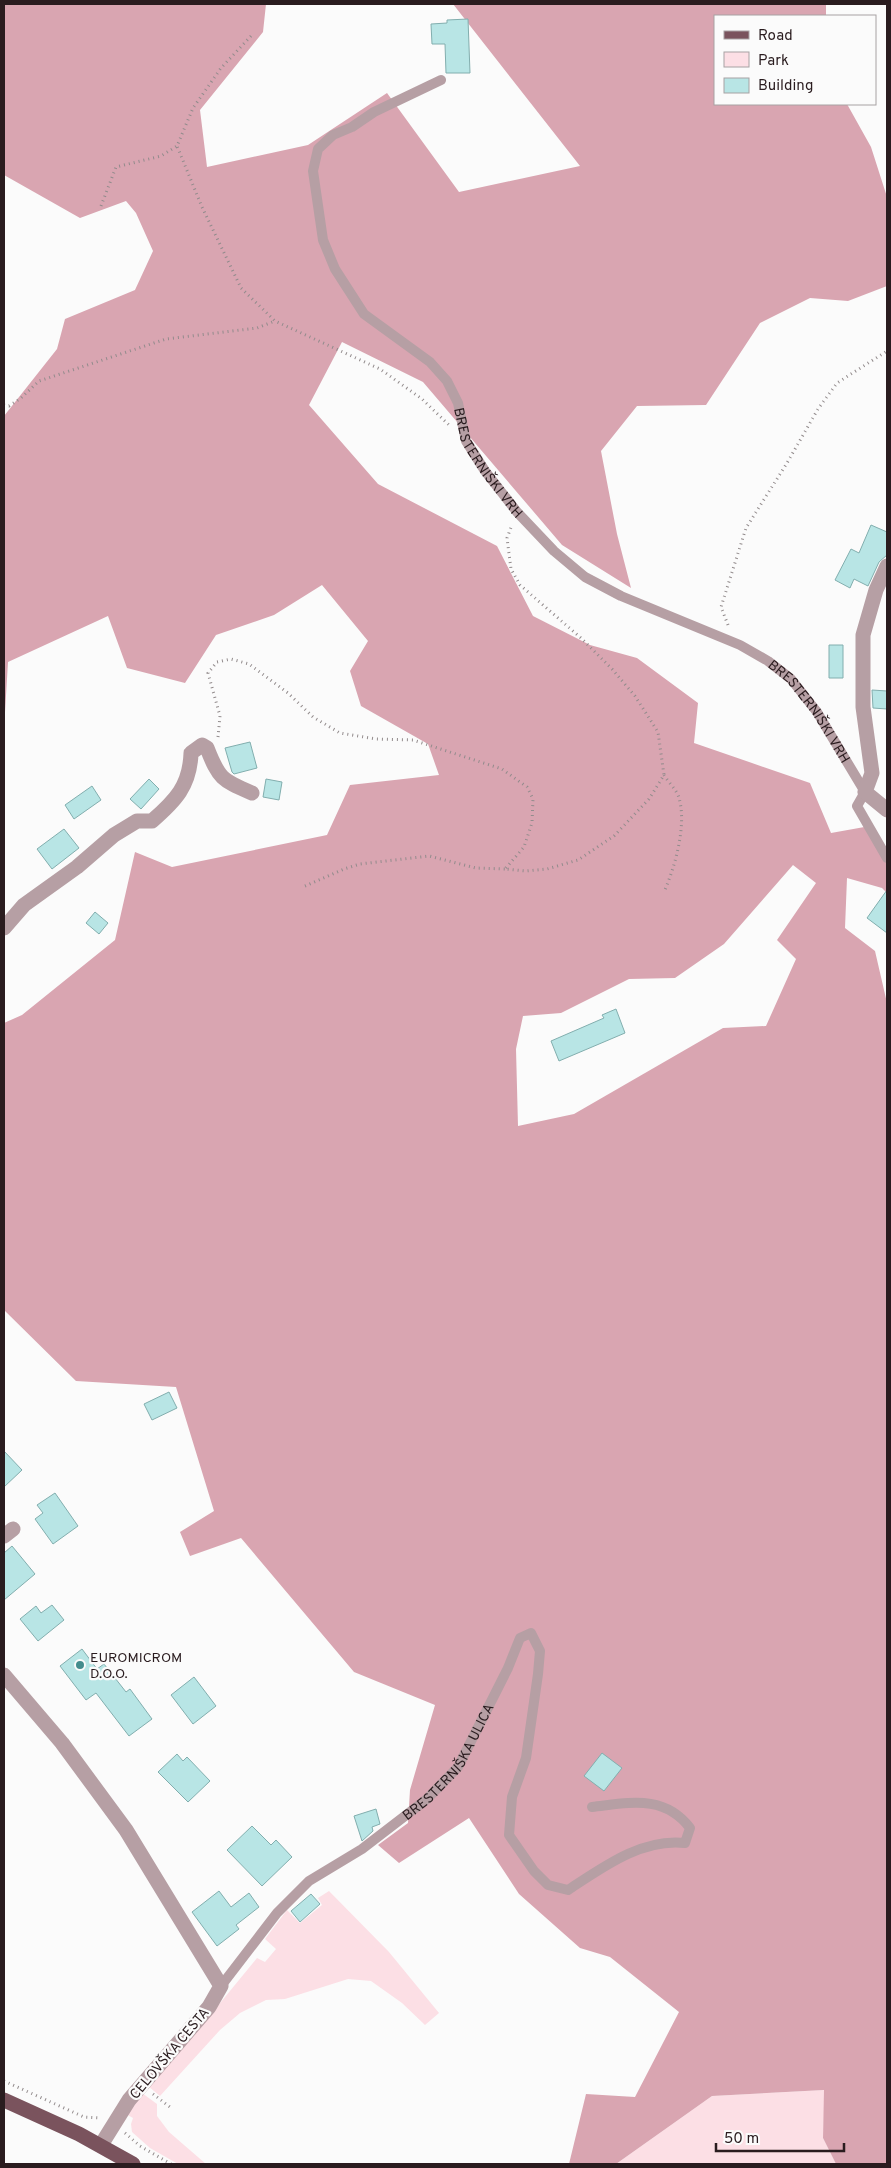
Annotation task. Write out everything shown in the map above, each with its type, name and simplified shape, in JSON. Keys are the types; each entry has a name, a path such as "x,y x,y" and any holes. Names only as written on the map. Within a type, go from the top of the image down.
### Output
{"main road":[{"path":"4,2100 101,2145 133,2164"}],"street":[{"name":"BRESTERNIŠKI VRH","path":"887,566 876,590 863,635 863,707 872,772 865,792 887,810"},
{"path":"4,928 24,905 77,867 114,835 137,821 152,821 174,802 191,772 191,753 202,745 207,748 212,765 226,782 252,793"},
{"path":"4,1675 62,1743 126,1830 221,1986"},
{"name":"CELOVŠKA CESTA","path":"101,2145 129,2100 209,2006 221,1986"}],"lane":[{"name":"BRESTERNIŠKI VRH","path":"441,80 374,112 352,127 333,135 318,149 313,171 323,240 334,268 364,314 430,362 447,381 458,403 466,441 485,471 517,512 554,551 585,577 629,599 740,645 768,661 791,679 817,712 865,792 857,806 887,858"},
{"name":"BRESTERNIŠKA ULICA","path":"221,1986 277,1913 309,1880 362,1849 427,1800 458,1767 508,1668 520,1638 531,1633 540,1651 538,1674 526,1758 512,1797 509,1836 534,1871 548,1885 568,1890 604,1866 639,1849 668,1841 686,1843 690,1828 680,1815 656,1804 632,1802 592,1807"}],"path":[{"path":"102,206 116,167 161,156 176,146 193,108 221,68 251,36"},
{"path":"176,146 202,207 242,288 275,321 380,369 422,399 466,441"},
{"path":"4,405 9,406 21,398 39,381 166,340 257,328 275,321"},
{"path":"740,645 726,621 721,607 746,528 818,409 837,383 887,351"},
{"path":"517,512 507,538 511,569 520,585 582,638 612,669 634,696 658,732 664,775 679,797 681,822 674,868 664,892"},
{"path":"207,748 218,738 220,716 208,673 217,662 231,659 249,664 288,693 313,717 340,732 376,739 413,740 502,769 527,786 533,799 532,823 524,847 505,869"},
{"path":"305,886 360,864 429,856 476,868 526,872 547,869 578,860 614,836 649,799 664,775"},
{"path":"4,2081 84,2116 97,2116"},
{"path":"131,2136 140,2146 171,2164"}],"green space":[{"path":"329,1891 389,1952 439,2013 425,2025 402,2003 371,1981 348,1979 285,1999 266,2000 240,2013 220,2030 160,2096 148,2086 184,2047 257,1958 265,1962 276,1949 265,1939 287,1910 300,1923 322,1905 318,1898"},
{"path":"825,2090 823,2138 836,2164 616,2164 712,2096"},
{"path":"142,2093 157,2104 157,2116 169,2132 206,2164 178,2164 150,2148 132,2132 131,2124 133,2118 126,2114"}],"shaded area":[{"path":"4,4 266,4 263,32 200,110 207,167 308,145 387,93 459,192 580,166 453,4 831,4 826,5 826,15 714,15 714,105 848,105 871,147 887,197 887,286 848,301 810,298 760,323 706,405 637,406 601,451 617,534 631,588 562,545 423,382 342,342 309,405 378,484 497,546 533,616 590,645 637,658 698,703 694,743 810,783 831,833 870,826 887,852 887,893 882,888 847,878 845,928 875,951 887,1003 887,2164 836,2164 823,2138 824,2090 712,2096 616,2164 569,2164 586,2094 635,2097 679,2012 610,1957 580,1948 519,1894 469,1818 399,1863 378,1845 408,1823 410,1790 435,1705 354,1672 241,1538 190,1556 180,1532 214,1511 176,1387 76,1381 4,1310 4,1023 22,1015 115,940 135,852 172,867 327,835 350,785 439,775 428,744 361,706 350,671 368,641 322,585 274,615 216,635 185,683 127,668 108,616 8,662 4,729 4,416 57,349 65,319 135,290 153,251 136,213 126,201 80,218 4,175","holes":["793,865 816,883 777,940 796,959 766,1026 723,1028 574,1114 518,1126 516,1049 523,1016 561,1013 629,979 675,978 724,944"]}],"building":[{"path":"468,19 470,73 446,73 445,44 432,44 431,24 447,23 447,20"},
{"path":"871,525 887,532 887,555 879,562 868,586 854,579 850,588 835,580 851,549 859,553"},
{"path":"829,645 843,645 843,678 829,678"},
{"path":"872,690 887,691 887,709 873,708"},
{"path":"250,742 257,768 234,774 225,748"},
{"path":"149,779 159,789 141,809 130,799"},
{"path":"266,779 282,782 279,800 263,797"},
{"path":"92,786 101,800 74,819 65,805"},
{"path":"64,829 79,848 52,869 37,849"},
{"path":"887,890 887,933 867,918"},
{"path":"95,912 108,923 99,934 86,923"},
{"path":"616,1009 625,1033 559,1061 551,1041 604,1018 602,1015"},
{"path":"169,1392 177,1408 152,1420 144,1404"},
{"path":"4,1451 22,1470 4,1487"},
{"path":"55,1493 78,1526 53,1544 35,1519 43,1513 37,1505"},
{"path":"12,1546 35,1574 4,1600 4,1553"},
{"path":"52,1605 64,1620 38,1641 20,1619 36,1606 41,1613"},
{"path":"82,1649 97,1669 104,1664 126,1692 130,1689 152,1719 129,1736 96,1693 86,1700 60,1666"},
{"path":"194,1677 216,1706 193,1724 171,1695"},
{"path":"602,1753 622,1768 604,1791 584,1776"},
{"path":"177,1754 183,1761 187,1757 210,1781 188,1802 158,1772"},
{"path":"376,1809 380,1824 372,1827 373,1831 362,1841 354,1816"},
{"path":"252,1826 271,1845 276,1840 292,1857 262,1886 227,1850"},
{"path":"219,1891 231,1907 249,1893 259,1907 236,1925 239,1929 217,1946 192,1912"},
{"path":"311,1894 320,1904 300,1922 291,1911"}],"place":[{"name":"EUROMICROM D.O.O.","path":"80,1665"}]}
